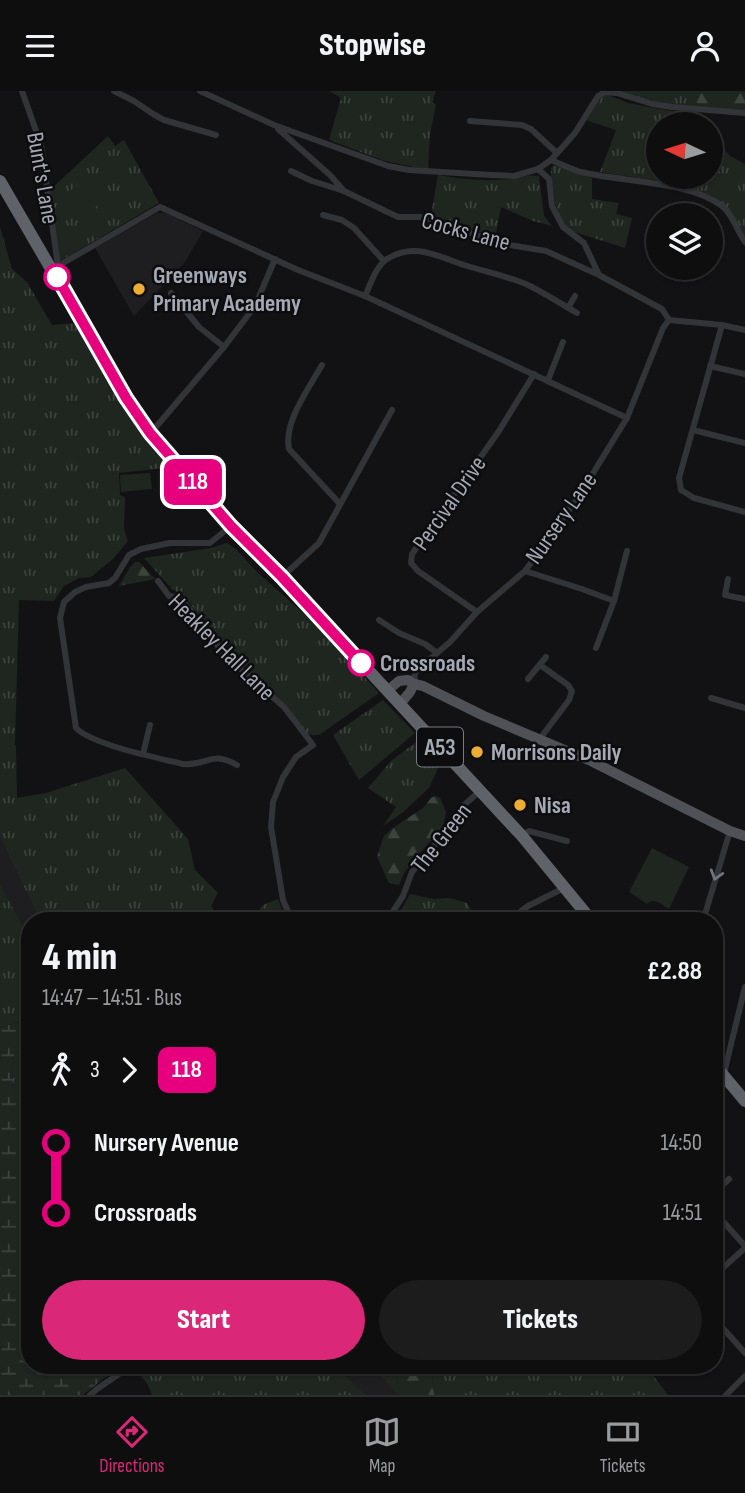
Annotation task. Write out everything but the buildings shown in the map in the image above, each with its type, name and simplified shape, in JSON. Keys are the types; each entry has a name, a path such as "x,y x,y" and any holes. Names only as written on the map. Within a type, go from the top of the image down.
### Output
{"highway":[{"name":"A53","path":"0,181 55,267 126,398 150,433 231,526 282,577 522,836 585,912"},
{"path":"723,1074 745,1101"}],"main road":[{"path":"387,691 399,681 408,680 484,716 591,761 745,836"},
{"path":"400,704 415,684"}],"street":[{"name":"Bunt's Lane","path":"22,91 41,145 55,267"},
{"path":"114,91 164,120 216,135"},
{"path":"200,91 274,125 388,166 409,170 514,176 538,169 551,160 575,133 598,96 605,92 652,104 745,113"},
{"path":"470,121 522,125 531,129 557,153"},
{"path":"480,132 481,121"},
{"name":"Cocks Lane","path":"274,125 344,191 398,216 429,219 498,243 546,251 599,275 662,309 669,320"},
{"path":"551,160 579,171 682,189 705,196 724,207 745,242"},
{"path":"538,169 550,179 552,206 562,227 584,243 599,275"},
{"path":"291,171 344,191"},
{"path":"55,267 160,207 365,296 627,418"},
{"path":"323,215 342,219 354,228 384,261"},
{"path":"365,296 384,261 400,253 417,251 436,254 530,286 577,313"},
{"path":"150,433 224,347 255,306 275,259"},
{"path":"171,293 199,327 224,347"},
{"path":"568,308 575,296"},
{"path":"669,320 745,330"},
{"name":"Nursery Lane","path":"415,684 416,671 450,642 477,612 525,571 579,496 627,418 663,328 669,320"},
{"path":"722,325 679,478 681,490 694,498 745,512"},
{"path":"548,380 563,342"},
{"path":"322,365 291,422 288,442 289,449 340,504"},
{"path":"710,366 745,374"},
{"name":"Percival Drive","path":"477,612 418,571 411,563 412,554 499,431 534,374"},
{"path":"282,577 319,543 393,409"},
{"path":"692,430 745,443"},
{"path":"231,526 210,543 170,543 141,549 129,555 115,578 108,583 86,587 64,601 60,618 76,728 81,734 143,754 192,765 224,758 237,765"},
{"path":"596,648 614,601 627,551"},
{"path":"525,571 614,601"},
{"path":"728,579 725,595 745,599"},
{"name":"Heakley Hall Lane","path":"158,581 169,596 180,598 187,605 213,636 221,652 284,707 313,745 296,757 283,777 273,802 271,827 283,900 288,912"},
{"path":"379,620 398,633 425,643 437,653"},
{"path":"528,679 546,657"},
{"path":"539,740 569,700 572,691 568,685 540,665"},
{"path":"711,698 745,708"},
{"path":"143,754 150,725"},
{"name":"The Green","path":"393,912 403,897 412,872 450,830 463,806 480,791"},
{"path":"522,836 529,831 566,841"},
{"path":"707,912 730,831"},
{"path":"520,912 565,888"},
{"path":"723,1074 745,987"},
{"path":"723,1185 729,1179"},
{"path":"723,1221 745,1247 723,1268"},
{"path":"723,1328 745,1353"},
{"path":"90,1395 119,1374"},
{"path":"726,1395 745,1376"}],"shaded area":[{"name":"Greenways Primary Academy","path":"157,213 166,213 203,231 185,262 134,316 95,248"},
{"path":"0,837 36,912 21,912 21,922 0,884"},
{"path":"344,1374 378,1374 399,1395 366,1395"}],"green space":[{"path":"329,91 436,91 432,102 436,105 430,134 428,170 385,161 329,140 341,98"},
{"path":"619,91 745,92 707,108 658,103"},
{"path":"745,91 745,111 701,107 696,101 702,92"},
{"path":"602,95 628,103 682,112 646,112 646,179 600,172 616,130 586,120"},
{"name":"Greenways Primary Academy","path":"108,136 115,146 124,140 159,203 60,261 50,190"},
{"path":"723,148 730,156 745,164 745,237 732,212 713,197 693,189 723,189"},
{"path":"556,165 592,178 592,199 619,203 616,214 632,218 625,248 568,230 555,200 551,172 552,166"},
{"path":"438,175 493,180 539,176 544,216 552,226 501,207 495,238 431,215"},
{"path":"84,181 100,204 83,216 68,192"},
{"path":"0,227 12,269 27,282 52,325 74,323 121,404 173,467 119,473 120,495 125,497 124,529 128,541 113,559 91,577 79,578 64,586 54,601 19,600 15,745 17,798 46,793 125,768 188,839 195,870 218,893 211,906 216,912 36,912 0,837"},
{"path":"150,473 152,489 121,492 120,475"},
{"path":"227,543 322,630 379,693 319,735 307,734 277,697 222,651 214,634 184,596 172,589 144,558"},
{"path":"139,562 155,579 119,586 130,567"},
{"path":"383,700 415,733 359,780 333,735"},
{"path":"420,739 441,762 429,788 383,826 396,807 368,788 391,761"},
{"path":"436,796 440,798 446,812 443,827 404,873 399,885 389,883 377,857 384,836"},
{"path":"652,848 689,867 669,909 655,901 647,904 629,892"},
{"path":"0,884 21,922 21,1022 0,1026"},
{"path":"410,894 433,899 450,898 467,903 472,912 399,912"},
{"path":"278,899 283,912 258,912 263,905"},
{"path":"21,1022 21,1050 14,1054 12,1079 14,1093 21,1104 21,1374 110,1374 83,1395 0,1395 0,1026"},
{"path":"21,1050 21,1104 14,1093 12,1079 14,1054"},
{"path":"139,1374 344,1374 366,1395 152,1395"},
{"path":"378,1374 396,1374 399,1395"},
{"path":"396,1374 432,1374 434,1395 400,1395"},
{"path":"432,1374 652,1374 668,1395 434,1395"}],"bus line":[{"name":"118","path":"57,277 126,398 150,433 231,526 361,663"}],"place":[{"name":"Greenways Primary Academy","path":"139,289"},
{"name":"Crossroads","path":"361,663"},
{"name":"Morrisons Daily","path":"477,752"},
{"name":"Nisa","path":"520,805"}]}
